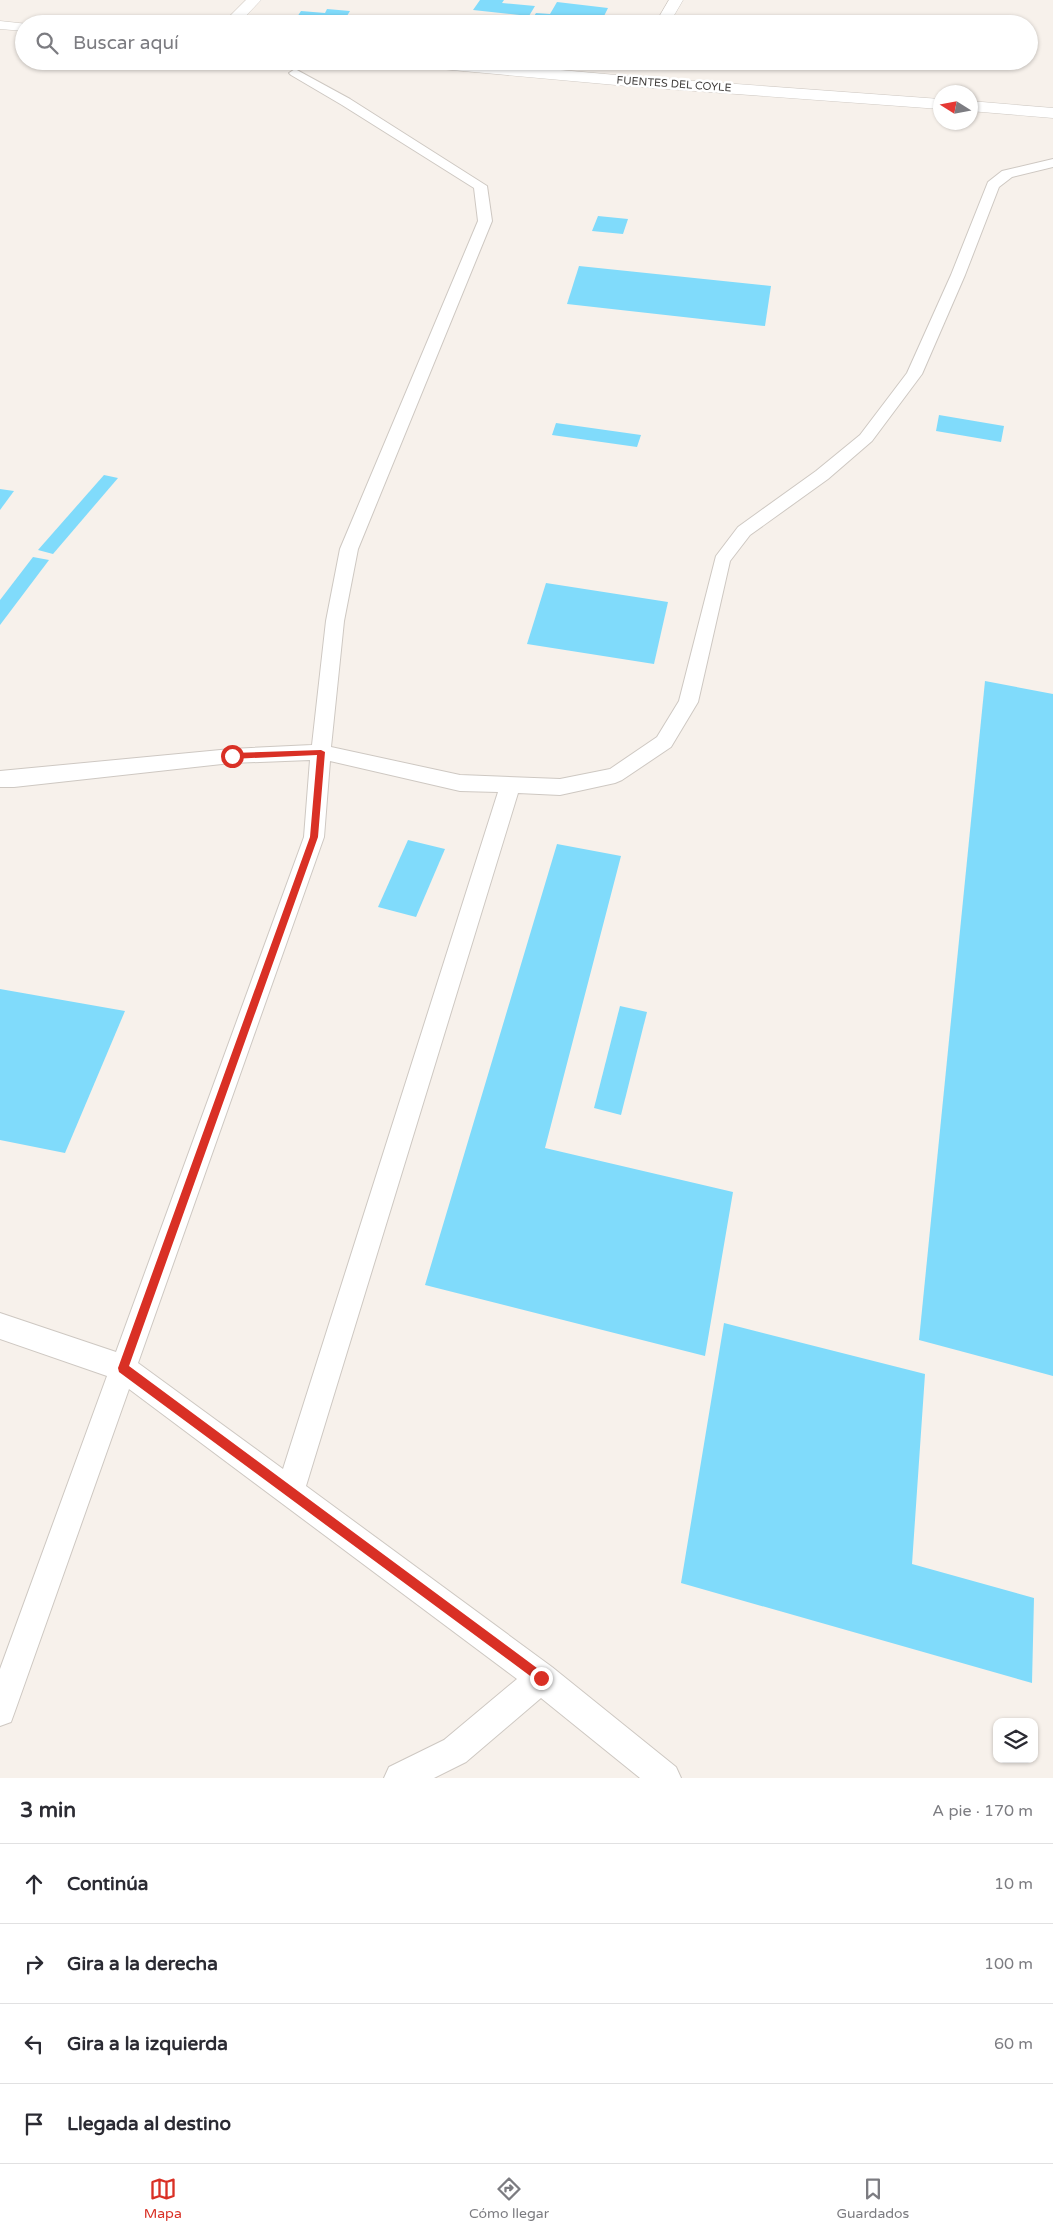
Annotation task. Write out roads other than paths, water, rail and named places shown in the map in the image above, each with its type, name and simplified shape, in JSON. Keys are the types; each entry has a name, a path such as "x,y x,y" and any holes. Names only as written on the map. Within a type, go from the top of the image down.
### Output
{"street":[{"path":"238,15 254,0"},
{"path":"667,15 676,0"},
{"path":"0,25 15,26"},
{"name":"FUENTES DEL COYLE","path":"562,70 631,74 933,103"},
{"path":"978,107 1053,113"}],"lane":[{"path":"0,1711 314,837 338,594 349,550 484,221 480,186 346,102 295,73"},
{"path":"0,779 232,756 321,752 460,783 560,787 615,775 664,742 688,702 722,560 744,531 822,475 866,438 914,374 958,275 993,185 1007,174 1053,163"},
{"path":"290,1492 510,785"},
{"path":"0,1326 123,1368 541,1678 665,1778"},
{"path":"400,1778 455,1750 541,1678"}]}
